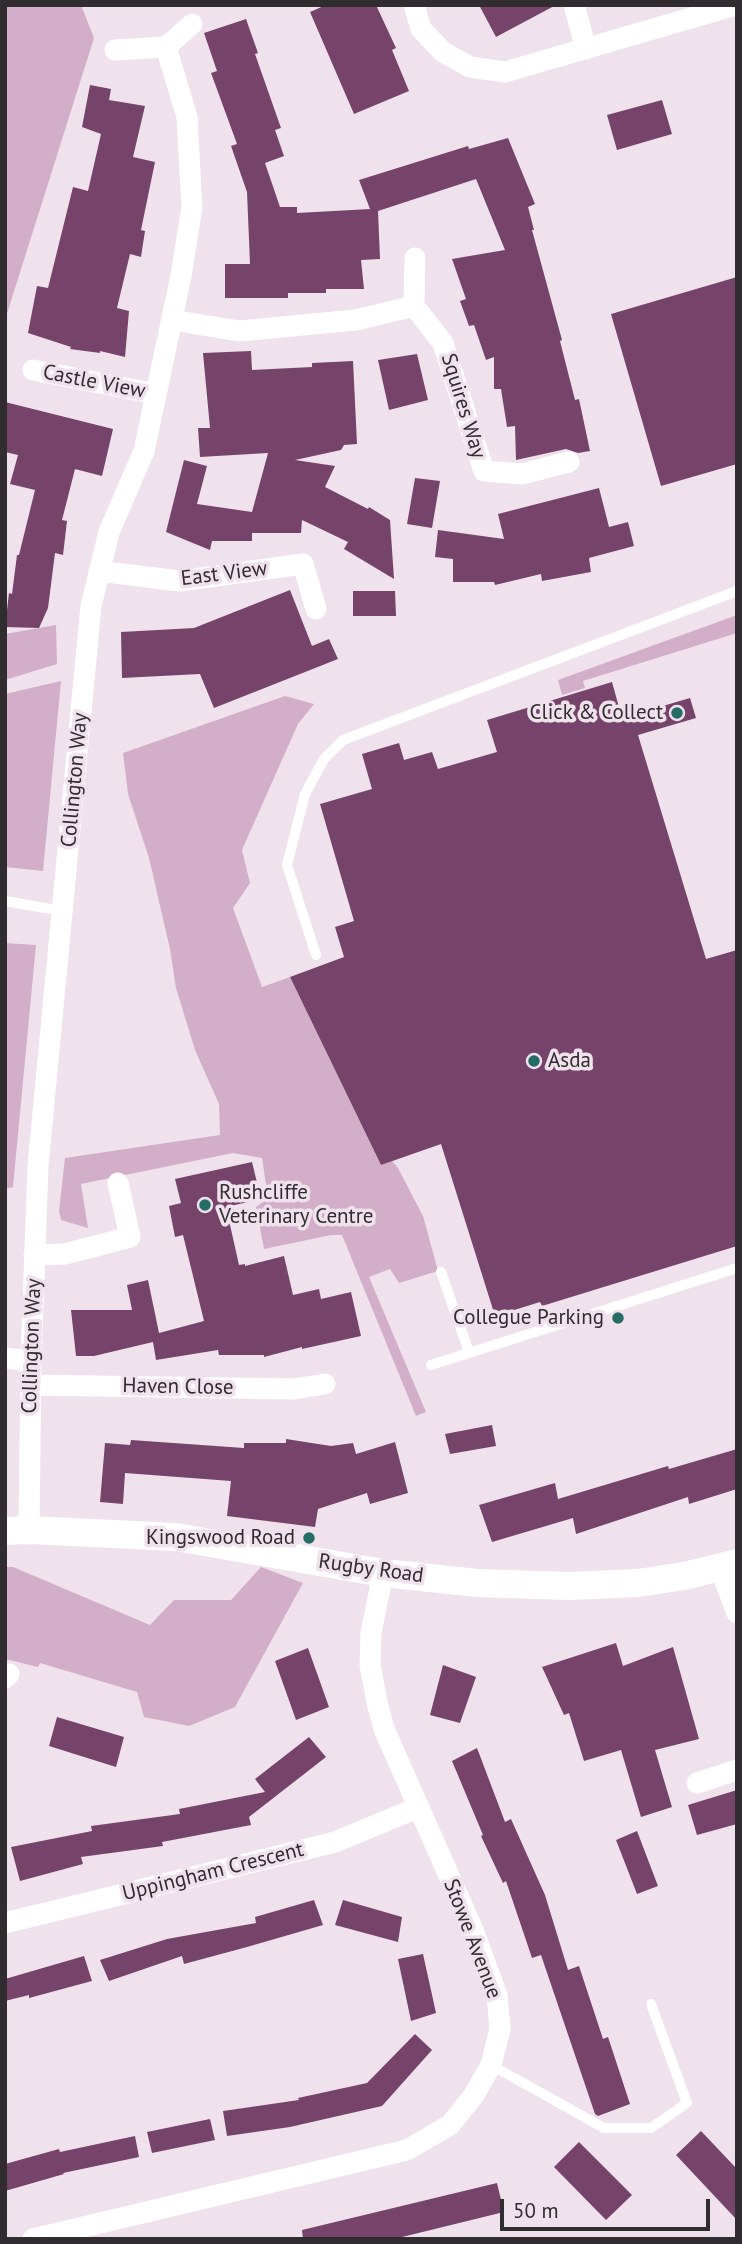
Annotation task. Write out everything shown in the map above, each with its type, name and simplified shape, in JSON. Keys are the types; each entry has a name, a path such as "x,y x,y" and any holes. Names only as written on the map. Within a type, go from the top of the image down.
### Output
{"street":[{"path":"414,5 421,29 443,52 470,67 505,72 736,5"},
{"path":"574,5 586,48"},
{"path":"115,50 166,47 192,24"},
{"name":"Collington Way","path":"17,1530 30,1385 38,1166 91,606 109,531 144,451 181,276 192,207 187,117 166,47"},
{"path":"172,320 239,331 356,320 414,306 415,258"},
{"name":"Squires Way","path":"414,306 443,343 484,471 522,474 569,462"},
{"name":"Castle View","path":"33,370 156,394"},
{"name":"East View","path":"99,571 179,581 303,564 316,609"},
{"path":"34,1255 65,1254 130,1237 118,1182"},
{"path":"5,1358 31,1360"},
{"name":"Haven Close","path":"30,1385 294,1389 325,1384"},
{"name":"Rugby Road","path":"17,1530 176,1537 383,1573 477,1583 569,1586 638,1583 728,1566"},
{"path":"728,1566 737,1613"},
{"name":"Stowe Avenue","path":"33,2239 407,2150 450,2125 474,2095 491,2065 500,2029 497,1995 473,1930 384,1729 370,1665 371,1633 383,1573"},
{"path":"697,1783 737,1770"},
{"name":"Uppingham Crescent","path":"7,1922 335,1842 417,1808"},
{"path":"5,1901 7,1922"}],"lane":[{"path":"316,955 287,865 304,794 324,759 343,740 737,591"},
{"path":"5,901 62,911"},
{"path":"431,1365 737,1268"},
{"path":"442,1272 469,1352"},
{"path":"491,2065 604,2128 650,2128 687,2103 651,2004"}],"shaded area":[{"path":"5,5 81,5 94,38 5,320"},
{"path":"737,615 737,633 583,681 585,688 562,695 558,680"},
{"path":"56,625 57,664 5,680 5,634"},
{"path":"61,681 43,871 5,867 5,694"},
{"path":"285,696 314,704 298,724 242,850 250,883 233,908 262,987 290,977 381,1165 392,1161 398,1168 423,1216 438,1271 399,1283 390,1269 369,1277 426,1412 416,1416 342,1235 264,1249 256,1207 268,1198 262,1158 233,1153 81,1184 88,1228 61,1220 59,1211 65,1158 220,1135 219,1104 195,1050 176,988 149,858 128,794 123,753"},
{"path":"5,943 36,945 13,1187 5,1189"},
{"path":"5,1567 13,1567 150,1625 174,1600 231,1600 261,1567 303,1583 235,1707 189,1726 144,1717 137,1692 40,1663 38,1667 5,1659"}],"building":[{"path":"326,5 376,5 396,48 392,50 409,91 354,114 310,12"},
{"path":"479,5 556,5 496,37"},
{"path":"246,19 258,53 255,54 281,128 275,130 284,156 265,163 280,207 297,207 297,213 370,209 359,180 468,146 469,149 508,138 535,204 528,207 532,230 562,340 560,341 575,400 579,399 590,451 578,453 566,449 516,460 515,426 507,427 501,389 494,389 494,357 486,360 474,325 469,326 460,301 466,299 452,259 505,250 476,179 378,211 380,259 361,260 364,289 288,293 288,298 225,298 225,264 250,264 247,192 231,146 237,144 211,73 217,71 204,33"},
{"path":"90,85 111,89 109,100 145,106 133,157 155,162 141,230 145,231 141,257 130,254 117,308 129,311 125,357 100,351 70,349 71,347 28,333 37,286 48,288 73,187 88,191 101,134 82,127"},
{"path":"662,100 672,134 617,150 607,115"},
{"path":"737,277 737,464 661,486 611,314"},
{"path":"251,351 252,370 312,367 312,363 353,361 357,444 344,445 341,450 295,460 335,466 325,487 390,520 394,579 344,549 348,542 302,520 301,533 252,533 252,541 212,541 210,550 166,532 184,460 207,466 197,504 252,512 268,453 200,457 198,428 210,428 203,353"},
{"path":"417,354 428,400 389,410 378,360"},
{"path":"5,402 113,429 102,476 75,469 62,520 67,521 63,555 55,553 48,608 39,628 5,627 17,555 35,490 10,484 18,455 5,452"},
{"path":"415,478 440,481 432,528 407,524"},
{"path":"599,488 609,527 628,522 634,546 589,558 591,572 542,581 541,574 495,585 494,582 453,582 453,559 435,557 438,530 504,539 498,514"},
{"path":"290,590 312,646 329,639 338,659 214,708 200,674 122,678 121,632 194,628"},
{"path":"353,591 395,591 396,616 353,616"},
{"name":"Asda","path":"612,682 622,718 690,698 696,718 638,735 706,959 737,950 737,1246 542,1306 540,1302 495,1316 441,1144 381,1165 290,977 344,957 335,927 354,921 320,804 372,789 362,754 399,743 404,760 432,752 438,769 497,752 487,720"},
{"path":"252,1162 261,1199 226,1207 239,1265 245,1266 284,1256 293,1295 319,1289 321,1299 351,1292 361,1336 264,1357 219,1355 218,1350 156,1360 153,1342 94,1356 76,1356 71,1310 132,1310 127,1285 148,1280 159,1333 204,1321 183,1235 175,1237 169,1206 181,1203 175,1179"},
{"path":"492,1425 496,1446 450,1454 445,1434"},
{"path":"286,1439 331,1446 353,1443 356,1454 395,1442 408,1493 370,1504 367,1493 318,1509 315,1527 227,1516 231,1481 125,1473 123,1504 100,1502 105,1443 130,1445 131,1440 244,1448 244,1443 286,1443"},
{"path":"737,1449 737,1489 689,1504 688,1497 576,1534 573,1518 492,1542 479,1505 555,1483 558,1499 668,1466 669,1469"},
{"path":"616,1643 623,1666 673,1647 699,1739 655,1750 672,1807 641,1817 621,1750 584,1761 569,1713 564,1715 542,1667"},
{"path":"308,1648 329,1707 296,1720 275,1661"},
{"path":"443,1665 476,1677 460,1723 430,1715"},
{"path":"57,1717 124,1737 116,1767 49,1746"},
{"path":"309,1737 326,1757 249,1817 251,1825 162,1842 163,1846 81,1857 83,1864 20,1881 11,1847 92,1831 91,1826 180,1814 179,1809 265,1792 255,1779"},
{"path":"477,1748 505,1822 511,1819 545,1895 568,1970 579,1966 603,2039 608,2037 630,2104 598,2116 595,2114 541,1955 532,1958 506,1881 503,1883 481,1836 483,1835 452,1761"},
{"path":"737,1790 737,1824 697,1835 688,1805"},
{"path":"637,1831 658,1886 637,1894 616,1840"},
{"path":"314,1900 323,1925 247,1947 184,1964 182,1956 109,1981 100,1960 167,1939 256,1923 255,1917"},
{"path":"343,1900 402,1917 398,1942 335,1925"},
{"path":"423,1954 436,2013 411,2021 398,1959"},
{"path":"84,1956 92,1981 29,1998 29,1995 5,2001 5,1979"},
{"path":"415,2034 432,2050 382,2106 290,2127 227,2136 223,2111 299,2100 298,2098 367,2083"},
{"path":"210,2119 215,2140 152,2153 147,2132"},
{"path":"701,2131 737,2169 737,2220 676,2155"},
{"path":"135,2136 139,2157 63,2173 5,2191 5,2164 59,2149 60,2152"},
{"path":"579,2142 632,2195 606,2220 554,2167"},
{"path":"497,2183 504,2212 394,2239 303,2239 302,2230"}],"place":[{"name":"Click & Collect","path":"677,713"},
{"name":"Asda","path":"534,1061"},
{"name":"Rushcliffe Veterinary Centre","path":"205,1205"},
{"name":"Collegue Parking","path":"618,1318"},
{"name":"Kingswood Road","path":"309,1538"}]}
